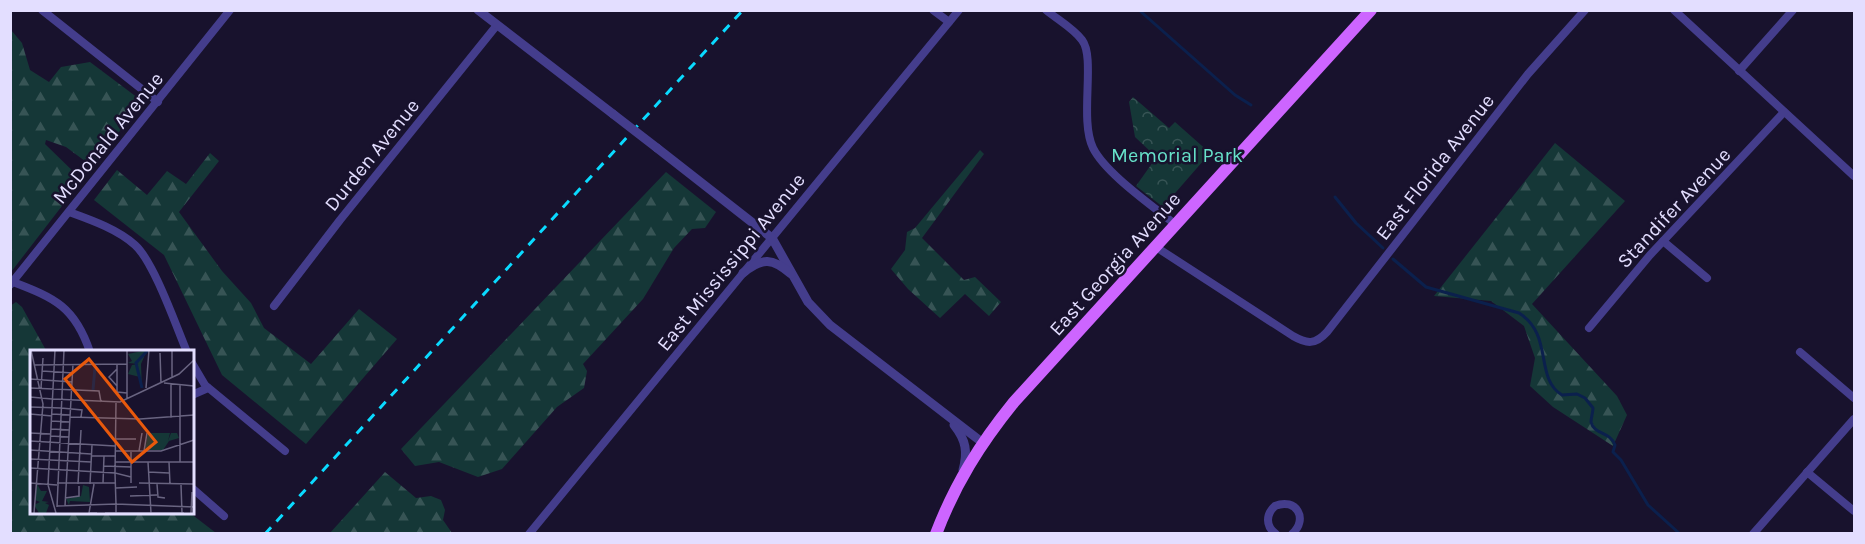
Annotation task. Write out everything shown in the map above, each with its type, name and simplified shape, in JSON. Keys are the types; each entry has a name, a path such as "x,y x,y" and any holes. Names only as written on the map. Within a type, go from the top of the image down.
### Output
{"main road":[{"name":"East Georgia Avenue","path":"936,534 949,500 960,480 983,443 1014,402 1371,10"}],"street":[{"path":"42,10 158,102"},
{"name":"McDonald Avenue","path":"12,284 231,10"},
{"path":"478,10 772,238 808,302 830,325 983,443"},
{"path":"933,10 948,22"},
{"name":"East Mississippi Avenue","path":"530,534 959,10"},
{"path":"1046,10 1078,36 1085,46 1088,59 1087,116 1091,142 1096,154 1109,169 1176,225"},
{"name":"East Florida Avenue","path":"1156,247 1282,329 1305,343 1312,343 1327,332 1528,74 1584,10"},
{"path":"1674,10 1854,176"},
{"path":"1739,70 1793,10"},
{"name":"Durden Avenue","path":"274,306 497,25"},
{"name":"Standifer Avenue","path":"1589,328 1663,241 1784,112"},
{"path":"69,212 117,233 135,244 146,258 186,350"},
{"path":"1663,241 1707,278"},
{"path":"743,273 756,264 767,262 776,263 793,276"},
{"path":"12,284 41,292 72,314 89,350"},
{"path":"1800,352 1854,398"},
{"path":"194,368 208,388 285,452"},
{"path":"194,393 208,388"},
{"path":"938,408 965,440 966,459 960,480"},
{"path":"1754,534 1854,419"},
{"path":"1807,472 1854,512"},
{"path":"194,490 224,516"},
{"path":"1276,534 1268,525 1268,515 1275,506 1286,503 1294,507 1299,514 1299,526 1292,534"}],"green space":[{"path":"11,30 22,43 30,70 49,82 61,67 90,62 142,101 93,167 66,147 46,140 45,144 82,180 11,272"},
{"name":"Memorial Park","path":"1133,97 1169,128 1175,122 1210,153 1163,207 1136,186 1153,162 1152,153 1135,137 1129,102"},
{"path":"1555,143 1625,201 1532,304 1617,396 1627,415 1613,446 1553,407 1530,386 1535,358 1524,326 1491,301 1434,296"},
{"path":"980,150 984,154 922,238 964,280 975,277 1001,302 989,316 965,294 940,318 908,289 891,269 905,250 907,232 915,228"},
{"path":"210,153 219,161 179,212 222,271 251,303 264,328 311,364 359,309 397,339 306,444 222,375 164,255 94,200 117,170 147,195 167,171 186,184"},
{"path":"666,172 716,212 705,228 692,229 674,248 643,299 583,364 587,371 584,388 557,407 502,469 478,477 439,462 415,466 401,449"},
{"path":"16,302 22,307 46,350 30,350 30,514 191,514 216,533 11,533 10,306"},
{"path":"385,472 416,498 431,496 441,500 445,510 443,520 452,533 330,533"}],"waterway":[{"path":"1139,10 1235,95 1251,105"},
{"path":"1335,197 1356,223 1383,248"},
{"path":"1393,259 1426,287 1519,313 1530,322 1537,333 1548,378 1554,387 1562,395 1577,394 1585,398 1593,408 1591,422 1593,426 1613,441 1615,445 1613,452 1621,460 1648,505 1680,534"}],"railway":[{"path":"265,534 743,10"}]}
